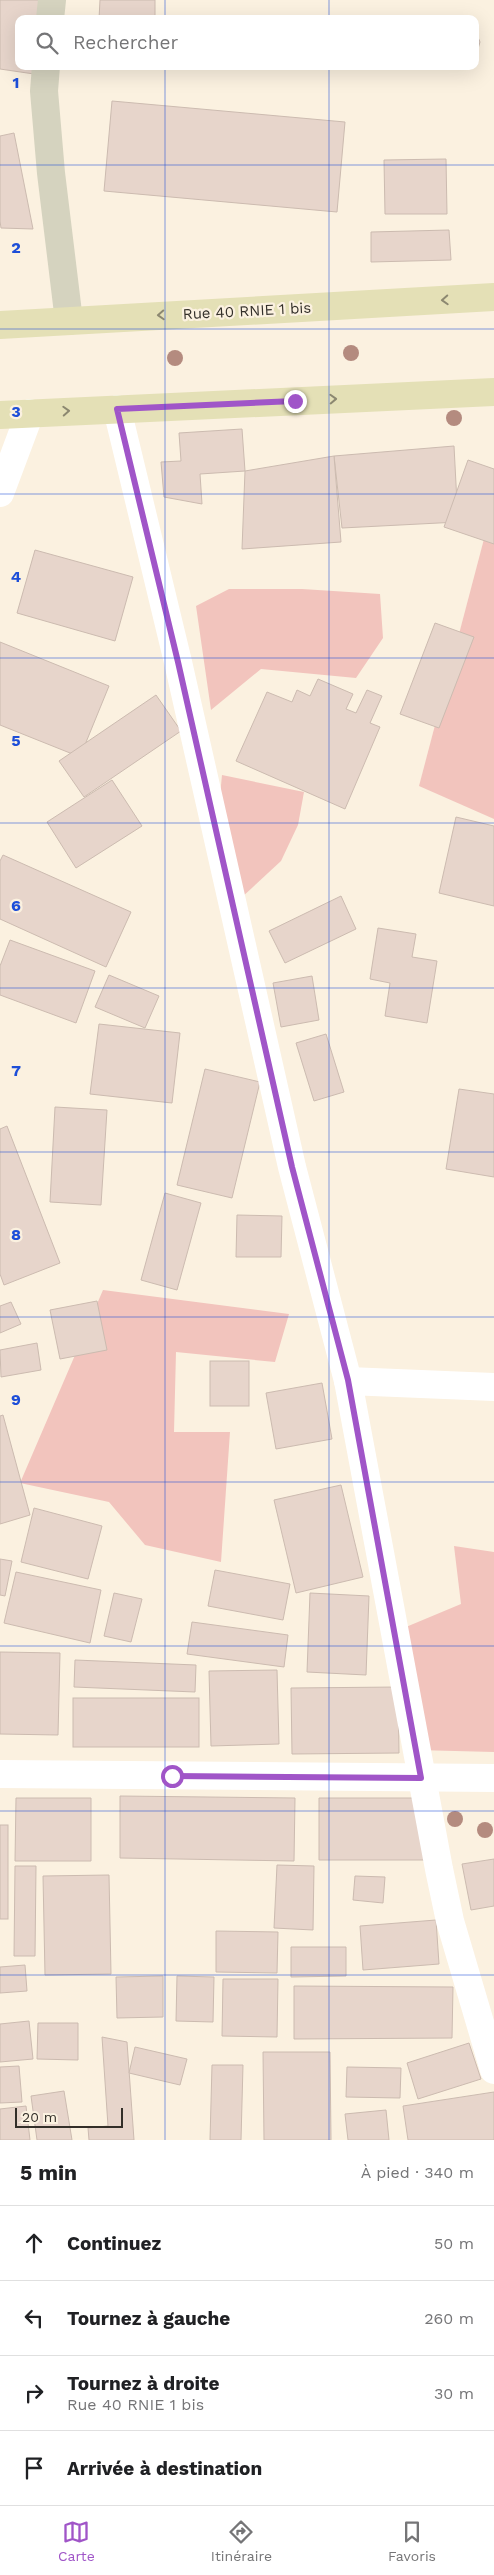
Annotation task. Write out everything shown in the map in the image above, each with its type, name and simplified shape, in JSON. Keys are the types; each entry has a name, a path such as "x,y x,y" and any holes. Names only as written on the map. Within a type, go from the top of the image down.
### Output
{"main road":[{"name":"Rue 40 RNIE 1 bis","path":"0,324 494,297"},
{"path":"0,415 494,392"}],"street":[{"path":"50,15 52,0"},
{"path":"46,70 44,91 51,173 69,321"},
{"path":"117,409 178,662 292,1167 348,1380 421,1778 450,1921 494,2070"},
{"path":"0,493 30,413"},
{"path":"348,1380 494,1388"},
{"path":"0,1774 494,1778"}],"shaded area":[{"path":"494,501 494,819 419,786"},
{"path":"229,589 302,589 380,594 383,638 356,678 261,669 211,710 196,606"},
{"path":"222,775 304,792 298,825 281,861 241,898 218,816"},
{"path":"103,1290 289,1314 275,1362 176,1352 174,1432 230,1432 221,1562 145,1545 109,1502 20,1483"},
{"path":"454,1546 494,1552 494,1752 416,1750 394,1632 461,1604"}],"building":[{"path":"0,0 45,0 43,15 15,15 15,70 34,70 34,74 0,69"},
{"path":"100,0 155,0 155,15 99,15"},
{"path":"112,101 345,122 337,212 104,191"},
{"path":"14,133 33,229 1,228 0,136"},
{"path":"446,159 447,214 385,214 384,160"},
{"path":"449,230 451,260 371,262 371,232"},
{"path":"242,429 245,471 200,474 202,504 164,497 161,462 181,461 179,433"},
{"path":"454,446 458,522 342,528 334,456"},
{"path":"334,456 341,542 242,549 245,471"},
{"path":"468,460 494,469 494,544 444,527"},
{"path":"35,550 133,577 115,641 17,613"},
{"path":"435,623 474,637 439,728 400,714"},
{"path":"0,642 109,686 80,757 0,725"},
{"path":"318,679 353,694 346,709 356,713 367,690 382,696 370,723 380,727 345,809 236,761 267,692 292,702 297,690 310,696"},
{"path":"156,695 181,731 84,797 59,761"},
{"path":"112,780 142,826 76,868 47,822"},
{"path":"456,817 494,826 494,906 439,893"},
{"path":"3,855 131,912 106,967 0,919 0,861"},
{"path":"341,896 356,929 285,963 269,931"},
{"path":"378,928 416,934 412,957 437,961 427,1023 385,1016 390,983 370,979"},
{"path":"10,940 95,971 76,1023 0,995 0,966"},
{"path":"109,975 159,996 145,1028 95,1007"},
{"path":"312,976 319,1020 281,1027 273,983"},
{"path":"99,1024 180,1033 172,1103 90,1094"},
{"path":"326,1034 344,1092 314,1101 296,1043"},
{"path":"205,1069 260,1082 232,1198 177,1185"},
{"path":"459,1089 494,1094 494,1177 446,1169"},
{"path":"55,1107 107,1110 101,1205 50,1202"},
{"path":"7,1126 60,1263 4,1285 0,1274 0,1129"},
{"path":"165,1193 201,1203 177,1290 141,1280"},
{"path":"237,1215 282,1216 281,1257 236,1257"},
{"path":"97,1301 107,1350 60,1359 50,1310"},
{"path":"11,1302 21,1324 0,1333 0,1306"},
{"path":"37,1343 41,1370 1,1377 0,1350"},
{"path":"210,1361 249,1361 249,1406 210,1406"},
{"path":"322,1383 332,1439 276,1449 266,1393"},
{"path":"3,1415 30,1515 0,1524 0,1416"},
{"path":"341,1485 363,1577 296,1593 274,1500"},
{"path":"34,1508 102,1526 88,1579 21,1562"},
{"path":"0,1559 12,1561 5,1596 0,1595"},
{"path":"215,1570 290,1584 283,1620 208,1606"},
{"path":"16,1572 101,1590 90,1643 4,1623"},
{"path":"114,1593 142,1599 131,1642 104,1636"},
{"path":"310,1593 369,1596 366,1675 307,1672"},
{"path":"192,1622 288,1635 284,1667 187,1654"},
{"path":"0,1652 60,1653 58,1735 0,1734"},
{"path":"75,1660 196,1665 195,1692 74,1687"},
{"path":"277,1670 279,1744 211,1746 209,1671"},
{"path":"398,1687 399,1753 292,1754 291,1688"},
{"path":"73,1698 199,1698 199,1747 73,1747"},
{"path":"120,1796 295,1798 294,1861 120,1858"},
{"path":"16,1798 91,1798 91,1861 15,1861"},
{"path":"319,1798 418,1798 427,1860 319,1860"},
{"path":"0,1825 8,1825 8,1919 0,1919"},
{"path":"494,1859 494,1906 471,1910 462,1864"},
{"path":"277,1865 314,1866 313,1930 274,1928"},
{"path":"15,1866 36,1866 35,1956 14,1956"},
{"path":"109,1875 111,1974 45,1975 43,1876"},
{"path":"355,1876 385,1877 383,1903 353,1900"},
{"path":"436,1920 439,1964 363,1970 360,1926"},
{"path":"216,1931 278,1932 277,1973 216,1972"},
{"path":"291,1947 346,1947 346,1976 291,1977"},
{"path":"25,1965 27,1991 0,1993 0,1967"},
{"path":"163,1976 163,2017 117,2018 116,1977"},
{"path":"177,1976 214,1977 213,2022 176,2021"},
{"path":"223,1979 278,1979 277,2037 222,2036"},
{"path":"294,1986 453,1987 452,2038 294,2039"},
{"path":"29,2021 33,2059 0,2062 0,2024"},
{"path":"38,2023 78,2023 78,2060 37,2059"},
{"path":"102,2037 127,2042 134,2140 89,2140 88,2128 108,2126"},
{"path":"469,2043 481,2079 418,2099 407,2063"},
{"path":"135,2047 187,2059 180,2085 129,2073"},
{"path":"263,2052 330,2052 331,2140 264,2140"},
{"path":"212,2065 243,2065 241,2140 210,2140"},
{"path":"19,2066 22,2102 0,2103 0,2067"},
{"path":"347,2067 401,2068 400,2098 346,2097"},
{"path":"64,2091 72,2140 37,2140 31,2096"},
{"path":"494,2092 494,2140 408,2140 403,2106"},
{"path":"26,2106 30,2140 0,2140 0,2109"},
{"path":"386,2110 389,2140 348,2140 345,2114"}],"route":[{"path":"172,1776 421,1778 348,1380 292,1167 178,662 117,409 295,401"}]}
